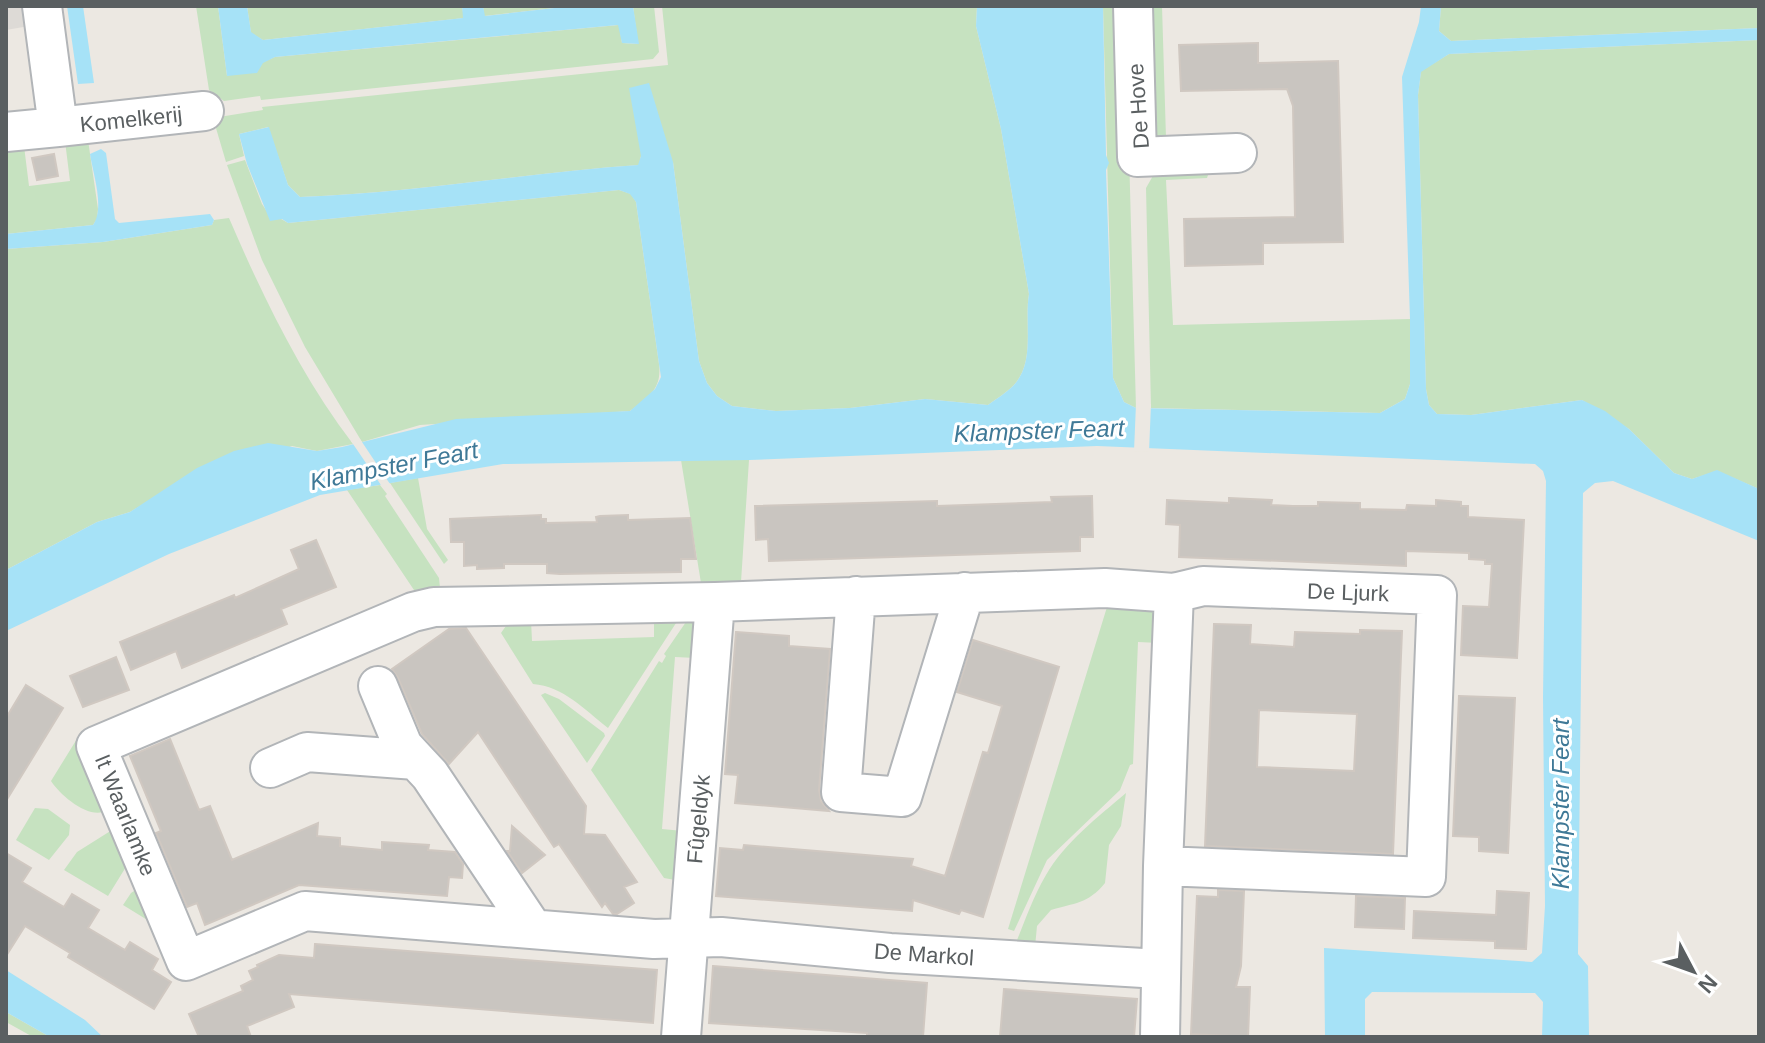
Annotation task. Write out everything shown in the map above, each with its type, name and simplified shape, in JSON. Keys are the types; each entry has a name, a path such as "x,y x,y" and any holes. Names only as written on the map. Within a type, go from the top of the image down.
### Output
{"street":[{"name":"Komelkerij","path":"42,6 58,127"},
{"name":"De Hove","path":"1133,6 1137,157 1237,153"},
{"name":"Komelkerij","path":"6,132 204,111"},
{"name":"De Ljurk","path":"715,602 1105,588 1174,593 1203,586 1437,595 1426,877 1163,866"},
{"path":"856,596 841,792 902,797 965,592"},
{"path":"1160,1037 1174,593"},
{"name":"It Waarlamke","path":"688,937 654,939 305,911 186,961 96,746 413,612 434,607 715,602"},
{"name":"Fûgeldyk","path":"681,1037 715,602"},
{"path":"378,686 403,746 430,775 533,929"},
{"path":"270,768 307,752 416,760"},
{"name":"De Markol","path":"688,937 1160,969"}],"shaded area":[{"path":"6,6 33,6 35,25 6,30"}],"green space":[{"path":"196,6 218,6 227,76 275,57 619,25 622,43 638,44 633,6 654,6 659,52 653,59 261,100 260,96 224,101 209,90"},
{"path":"247,6 462,6 464,18 263,40 251,33"},
{"path":"483,6 572,6 484,16"},
{"path":"662,6 977,6 976,26 1001,129 1029,294 1027,354 1020,377 1010,389 988,405 925,399 850,408 776,411 732,406 717,396 707,383 699,361 673,162 641,156 639,165 300,197 288,185 268,127 239,134 244,156 226,162 213,118 263,110 262,107 668,65"},
{"path":"1103,6 1125,6 1136,408 1124,402 1113,378"},
{"path":"1142,6 1162,6 1166,138 1151,138"},
{"path":"1441,6 1759,6 1759,28 1451,41 1439,31"},
{"path":"1759,40 1759,489 1717,471 1692,479 1674,473 1629,429 1582,400 1471,415 1437,414 1429,405 1426,389 1418,95 1421,71 1449,54"},
{"path":"87,133 98,209 93,225 6,234 6,142","holes":["65,141 70,181 29,186 24,146"]},
{"path":"245,160 266,210 288,223 619,190 631,194 636,202 659,364 656,386 630,411 420,425 362,442 305,347 262,260 227,165"},
{"path":"1210,169 1207,178 1166,180 1173,325 1410,319 1410,384 1405,399 1380,413 1151,408 1146,188 1154,174"},
{"path":"229,218 284,335 316,391 353,444 317,451 292,446 157,496 130,512 97,522 6,570 6,249 103,242 212,225 214,220"},
{"path":"681,460 749,460 741,582 701,583"},
{"path":"418,478 427,529 448,560 444,564 390,483"},
{"path":"380,485 439,578 440,588 416,593 347,490"},
{"path":"1107,607 1155,610 1159,643 1138,642 1133,764 1120,790 1047,860 1014,931 1008,929"},
{"path":"654,616 678,620 608,728 564,694 533,684 501,633 508,623 531,620 532,641 654,637"},
{"path":"688,619 695,625 696,658 675,657 662,829 683,831 675,880 664,878 591,770"},
{"path":"545,693 559,699 604,733 587,763 541,695"},
{"path":"80,734 108,800 103,812 81,808 51,781"},
{"path":"1126,793 1121,826 1109,845 1105,883 1087,899 1051,910 1037,926 1035,947 1015,945 1037,892 1054,863 1083,831"},
{"path":"35,808 48,809 70,825 69,835 49,860 16,840"},
{"path":"112,830 129,862 108,896 64,870 77,852"},
{"path":"137,889 162,929 123,905"},
{"path":"6,1012 50,1037 33,1037 6,1022"}],"water":[{"path":"67,6 83,6 94,83 78,84"},
{"path":"218,6 247,6 251,32 263,40 463,18 462,6 483,6 485,16 572,6 633,6 639,44 622,43 618,25 275,57 263,63 257,73 227,76"},
{"name":"Klampster Feart","path":"977,6 1103,6 1113,378 1124,402 1136,408 1380,413 1405,399 1410,384 1410,319 1402,77 1421,6 1441,6 1439,31 1451,41 1759,28 1759,40 1449,54 1421,72 1418,95 1426,389 1429,405 1437,414 1471,415 1582,400 1605,411 1629,429 1674,473 1692,479 1717,470 1759,489 1759,541 1613,481 1595,483 1583,493 1578,954 1588,966 1589,1037 1542,1037 1543,1002 1535,993 1372,992 1365,999 1365,1037 1325,1037 1324,948 1532,962 1542,953 1545,906 1543,697 1546,481 1543,471 1535,464 1097,446 749,460 503,464 320,495 169,554 6,631 6,570 97,522 130,512 197,468 234,451 268,443 317,451 456,419 630,411 655,389 661,377 636,202 630,194 619,190 288,223 282,219 270,221 247,164 239,134 269,127 288,185 300,197 638,165 641,156 629,88 649,83 673,162 699,361 707,383 717,396 732,406 776,411 850,408 925,399 988,405 1020,377 1027,354 1029,294 1001,129 976,26"},
{"path":"101,149 106,153 115,219 119,223 210,214 214,220 212,225 103,242 6,249 6,234 93,225 98,200 90,154"},
{"path":"6,970 85,1020 103,1037 50,1037 6,1012"}],"pier":[{"path":"1136,404 1151,404 1149,452 1134,451"},
{"path":"360,439 392,487 383,488 351,441"}],"building":[{"path":"1258,43 1258,63 1338,61 1343,242 1263,243 1263,264 1185,266 1184,219 1295,217 1293,106 1287,89 1181,91 1179,45"},
{"path":"54,154 58,176 37,180 32,158"},
{"path":"1092,496 1093,537 1080,537 1080,551 769,561 768,539 756,540 755,506 937,501 937,506 1052,502 1051,497"},
{"path":"1229,498 1272,500 1271,505 1360,503 1360,509 1406,510 1407,505 1436,506 1436,500 1461,502 1461,506 1468,506 1468,517 1524,520 1517,658 1461,655 1463,606 1489,607 1492,564 1485,564 1485,560 1469,559 1469,553 1406,551 1406,566 1179,557 1180,525 1166,524 1167,500 1229,503"},
{"path":"541,515 546,523 597,522 596,517 600,516 628,515 628,520 690,518 696,559 681,559 681,572 560,574 547,573 547,564 504,564 504,568 477,569 477,565 464,566 464,542 451,542 450,519"},
{"path":"316,540 336,587 281,609 287,624 182,668 176,651 131,670 120,642 234,595 235,598 299,569 291,550"},
{"path":"1214,624 1251,625 1250,644 1294,647 1295,632 1360,634 1360,630 1402,631 1393,854 1205,846","holes":["1259,710 1357,714 1354,771 1257,767"]},
{"path":"466,628 586,806 584,834 605,835 637,882 624,887 634,903 617,914 613,914 605,903 602,907 559,844 554,847 478,732 449,764 422,734 392,669 449,629"},
{"path":"736,632 789,636 789,646 830,649 819,790 821,801 829,811 735,803 738,775 725,774"},
{"path":"973,640 1059,667 983,917 961,910 959,914 913,900 912,911 716,896 720,848 743,850 744,845 913,859 911,866 945,876 983,752 988,753 1002,706 957,692"},
{"path":"116,657 129,690 83,707 70,676"},
{"path":"26,685 63,708 6,801 6,718"},
{"path":"1459,696 1515,698 1508,853 1479,851 1479,837 1453,836"},
{"path":"170,739 199,810 210,806 232,860 318,823 317,836 340,838 340,846 382,850 382,842 429,845 428,850 455,852 463,864 462,878 449,877 447,896 299,885 205,925 197,903 187,907 156,833 161,831 130,756"},
{"path":"512,826 545,855 522,873 507,851 510,851"},
{"path":"6,853 31,868 22,882 64,907 72,894 99,910 88,928 125,950 130,942 158,959 152,970 171,982 154,1009 68,957 70,953 25,926 6,956"},
{"path":"1218,890 1244,891 1241,966 1236,987 1250,987 1248,1037 1191,1034 1197,896 1218,897"},
{"path":"1497,891 1529,893 1526,949 1495,948 1495,941 1413,938 1414,911 1496,915"},
{"path":"1356,896 1405,898 1404,929 1355,927"},
{"path":"315,944 657,970 653,1023 289,994 294,1007 247,1026 251,1037 199,1037 189,1014 243,991 241,986 253,980 249,971 279,955 314,958"},
{"path":"713,966 927,983 923,1037 867,1037 867,1033 709,1023"},
{"path":"1004,989 1137,999 1134,1037 1000,1037"}]}
